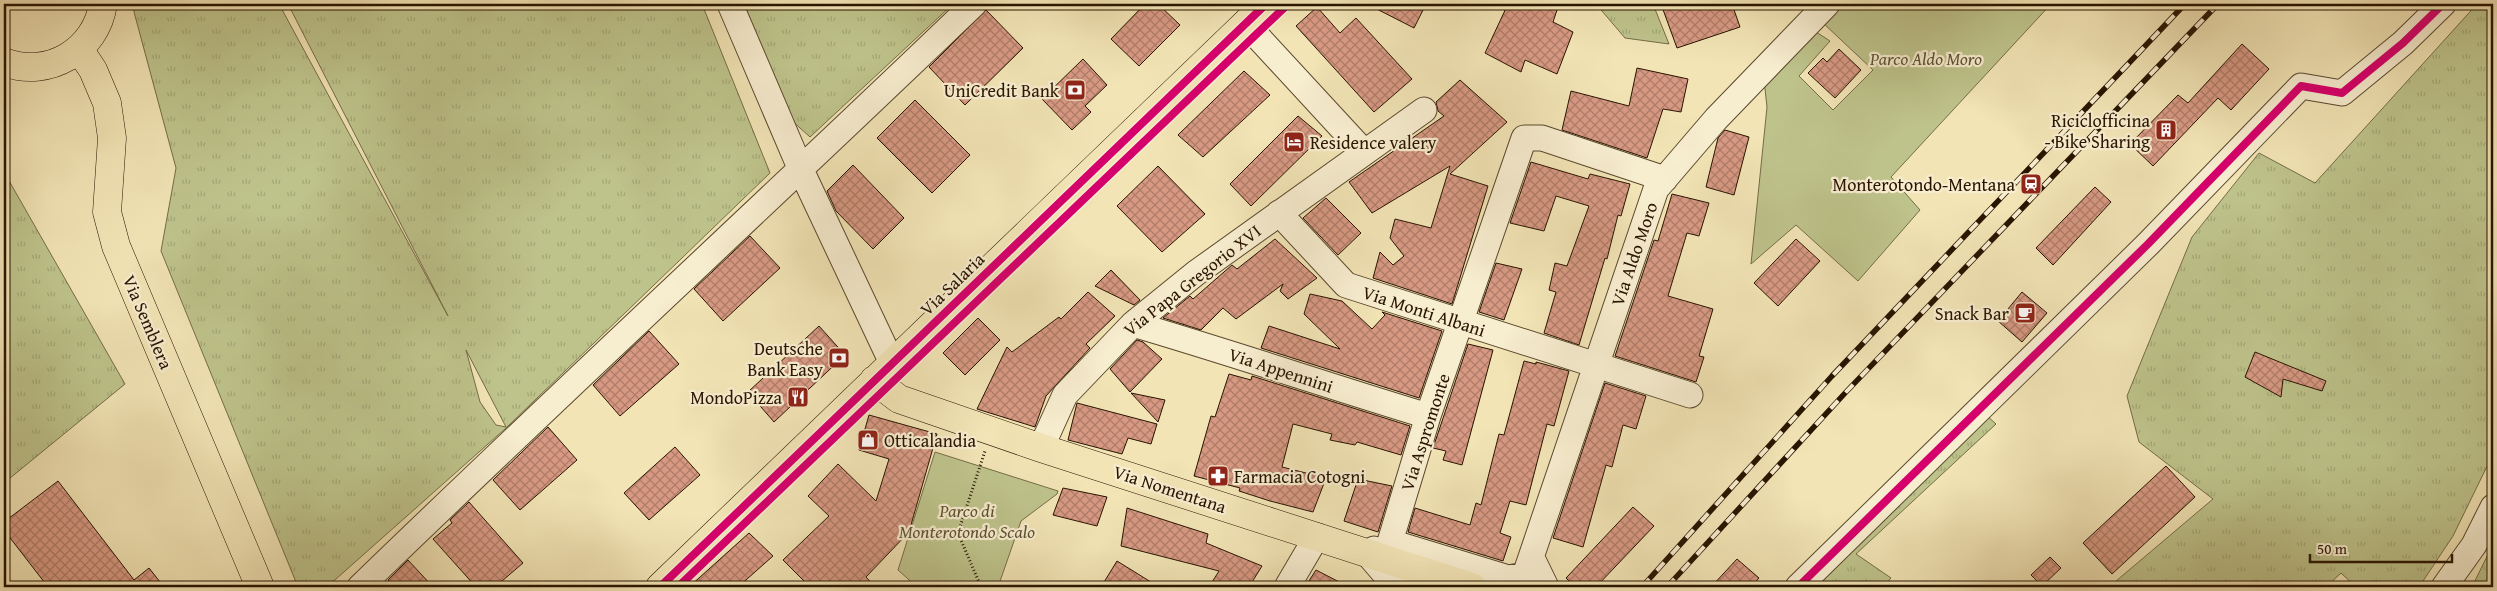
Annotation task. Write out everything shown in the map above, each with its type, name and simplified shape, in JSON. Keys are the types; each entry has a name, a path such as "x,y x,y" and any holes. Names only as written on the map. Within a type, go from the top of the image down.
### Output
{"main road":[{"path":"4,62 16,66 42,67 66,59 79,49 95,30 103,4"},
{"name":"Via Salaria","path":"660,587 1266,4"},
{"name":"Via Semblera","path":"79,49 93,70 107,103 112,138 107,212 116,246 260,587"},
{"name":"Via Nomentana","path":"883,371 899,399 1041,448 1316,536 1379,548 1472,587"}],"street":[{"path":"730,4 801,170 883,371"},
{"path":"360,587 522,430 801,170 974,4"},
{"name":"Via Aldo Moro","path":"1379,548 1508,578 1525,575 1656,189 1716,119 1827,4"},
{"path":"1798,587 2148,244 2301,86 2342,93 2403,43 2443,4"},
{"path":"1246,23 1364,152"},
{"name":"Via Papa Gregorio XVI","path":"1041,448 1065,395 1133,324 1196,273 1424,110"},
{"name":"Via Aspromonte","path":"1379,548 1428,416 1524,138 1542,138 1664,179"},
{"name":"Via Monti Albani","path":"1279,213 1346,285 1690,395"},
{"name":"Via Appennini","path":"1133,324 1242,356 1331,387 1428,416"},
{"path":"2444,587 2474,545 2493,507"},
{"path":"1287,587 1316,536"},
{"path":"1379,548 1391,581 1412,587"},
{"path":"1532,558 1545,585"}],"path":[{"path":"981,587 958,533 991,431"}],"green space":[{"path":"134,4 279,4 448,316 288,4 702,4 770,173 506,428 327,587 298,587 161,251 176,168 134,12","holes":["466,350 506,427 496,425 480,402"]},
{"path":"738,4 953,4 810,137 790,119"},
{"path":"1596,4 1629,4 1629,6 1653,4 1669,44 1625,38"},
{"name":"Parco Aldo Moro","path":"1839,4 2051,4 1891,177 1920,210 1858,281 1796,225 1751,264 1767,107 1764,80 1810,28 1830,41 1799,76 1833,110 1873,70 1822,22"},
{"path":"2477,4 2493,4 2493,454 2453,536 2419,587 2356,587 2341,573 2326,587 2109,587 2213,499 2139,442 2127,396 2192,237 2259,153 2315,183"},
{"path":"4,172 125,384 4,483"},
{"path":"1985,414 1996,424 1856,554 1891,578 1883,587 1809,587"},
{"name":"Parco di Monterotondo Scalo","path":"935,452 1058,491 1057,494 1021,521 998,587 917,587 898,570"},
{"path":"2493,544 2493,587 2472,587"}],"building":[{"path":"1145,4 1158,4 1180,25 1139,66 1111,39"},
{"path":"1367,4 1426,4 1414,28"},
{"path":"1508,4 1559,4 1553,22 1573,32 1557,74 1525,60 1521,72 1485,53"},
{"path":"1661,4 1732,4 1740,27 1677,48"},
{"path":"1317,7 1340,33 1356,18 1412,79 1374,112 1296,26"},
{"path":"986,10 1023,48 965,105 929,67"},
{"path":"2242,44 2269,69 2231,110 2218,98 2153,166 2130,144 2178,95 2188,103"},
{"path":"1839,49 1861,70 1835,98 1808,73 1823,58 1827,62"},
{"path":"1083,59 1107,85 1085,106 1091,112 1072,130 1042,99"},
{"path":"1637,68 1688,79 1681,112 1663,109 1647,158 1562,130 1571,91 1629,106"},
{"path":"1244,71 1270,95 1203,157 1178,135"},
{"path":"1460,80 1507,122 1450,174 1488,186 1452,304 1373,278 1380,252 1393,265 1404,256 1390,238 1395,219 1431,228 1450,166 1372,213 1349,182 1444,116 1438,111 1436,102"},
{"path":"915,100 970,155 932,193 877,138"},
{"path":"1298,116 1322,136 1251,206 1230,184"},
{"path":"1725,130 1749,137 1734,195 1706,187 1718,138"},
{"path":"1531,162 1588,179 1590,174 1630,184 1621,216 1618,215 1607,259 1605,258 1579,345 1544,333 1556,292 1549,290 1555,263 1567,266 1589,206 1556,196 1544,231 1510,223"},
{"path":"853,165 904,218 873,249 836,211 827,191"},
{"path":"1158,166 1205,214 1162,252 1117,206"},
{"name":"Monterotondo-Mentana","path":"2095,187 2111,202 2053,265 2036,248"},
{"path":"1672,194 1709,203 1699,236 1687,233 1668,296 1713,309 1699,356 1704,357 1696,382 1615,356 1654,240 1658,241"},
{"path":"1326,198 1361,233 1338,255 1303,218"},
{"path":"750,236 780,268 723,321 694,289"},
{"path":"1275,239 1317,278 1288,299 1280,291 1283,284 1236,319 1223,308 1201,330 1163,318 1190,296 1193,299 1232,265 1237,269"},
{"path":"1796,239 1820,261 1778,306 1754,283"},
{"path":"1496,263 1522,269 1504,320 1479,312"},
{"path":"1111,270 1140,300 1134,305 1095,286"},
{"path":"1088,292 1115,316 1086,344 1090,348 1046,396 1035,427 977,409 1007,347 1012,352 1059,317 1061,319"},
{"path":"2022,292 2047,313 2022,342 1998,321"},
{"path":"1310,294 1342,301 1372,329 1385,315 1382,312 1442,331 1419,398 1261,348 1269,326 1340,349 1304,314"},
{"path":"978,318 1000,340 965,375 943,353"},
{"path":"819,326 845,355 774,422 748,392"},
{"path":"649,331 679,364 620,416 593,385"},
{"path":"1137,340 1143,342 1162,359 1130,392 1110,369"},
{"path":"1468,344 1493,350 1462,465 1443,460 1446,451 1433,448"},
{"path":"2255,352 2326,381 2322,391 2283,379 2281,397 2245,377"},
{"path":"1524,361 1536,364 1536,362 1569,371 1554,426 1547,424 1526,505 1510,501 1500,533 1511,537 1503,561 1408,532 1415,508 1470,525 1476,503 1481,505 1499,434 1504,435"},
{"path":"1229,374 1251,380 1252,376 1410,426 1401,455 1357,442 1355,445 1330,440 1332,434 1293,424 1282,467 1326,478 1313,512 1270,501 1239,491 1240,488 1194,476 1211,416 1215,417"},
{"path":"1605,383 1646,396 1636,429 1623,425 1612,467 1606,465 1583,547 1553,538"},
{"path":"1131,393 1165,400 1158,422"},
{"path":"1077,403 1157,424 1151,444 1128,438 1122,454 1068,440"},
{"path":"869,415 937,434 909,532 866,577 875,587 810,587 783,560 829,516 808,496 838,464 876,501 889,459 859,450"},
{"path":"548,427 577,460 520,510 493,480"},
{"path":"675,447 700,475 649,520 624,493"},
{"path":"2166,466 2195,497 2112,574 2083,543"},
{"path":"1358,479 1392,486 1378,532 1344,521"},
{"path":"58,481 134,580 149,568 164,587 48,587 4,530 4,522"},
{"path":"1063,488 1107,497 1097,526 1053,515"},
{"path":"469,502 523,563 495,587 476,587 433,539 452,523 450,520"},
{"path":"1633,507 1654,526 1596,587 1575,587 1566,578"},
{"path":"1127,508 1208,534 1206,543 1262,566 1249,587 1209,587 1219,571 1121,546"},
{"path":"749,533 773,556 738,587 689,587"},
{"path":"2050,557 2061,568 2042,586 2031,575"},
{"path":"1737,559 1759,578 1751,587 1711,587"},
{"path":"408,560 433,587 395,587 388,580"},
{"path":"1117,561 1159,587 1101,587"},
{"path":"1316,570 1349,587 1305,587"}],"railway":[{"path":"1642,587 1832,376 2185,4"},
{"path":"1667,587 1846,392 2218,4"}],"cycle path":[{"path":"660,587 1266,4"},
{"path":"678,587 1288,4"},
{"path":"1798,587 2148,244 2301,86 2342,93 2403,43 2443,4"}],"place":[{"name":"UniCredit Bank","path":"1075,90"},
{"name":"Riciclofficina - Bike Sharing","path":"2166,130"},
{"name":"Residence valery","path":"1294,142"},
{"name":"Monterotondo-Mentana","path":"2031,184"},
{"name":"Snack Bar","path":"2025,313"},
{"name":"Deutsche Bank Easy","path":"839,358"},
{"name":"MondoPizza","path":"798,397"},
{"name":"Otticalandia","path":"868,440"},
{"name":"Farmacia Cotogni","path":"1218,476"}]}
